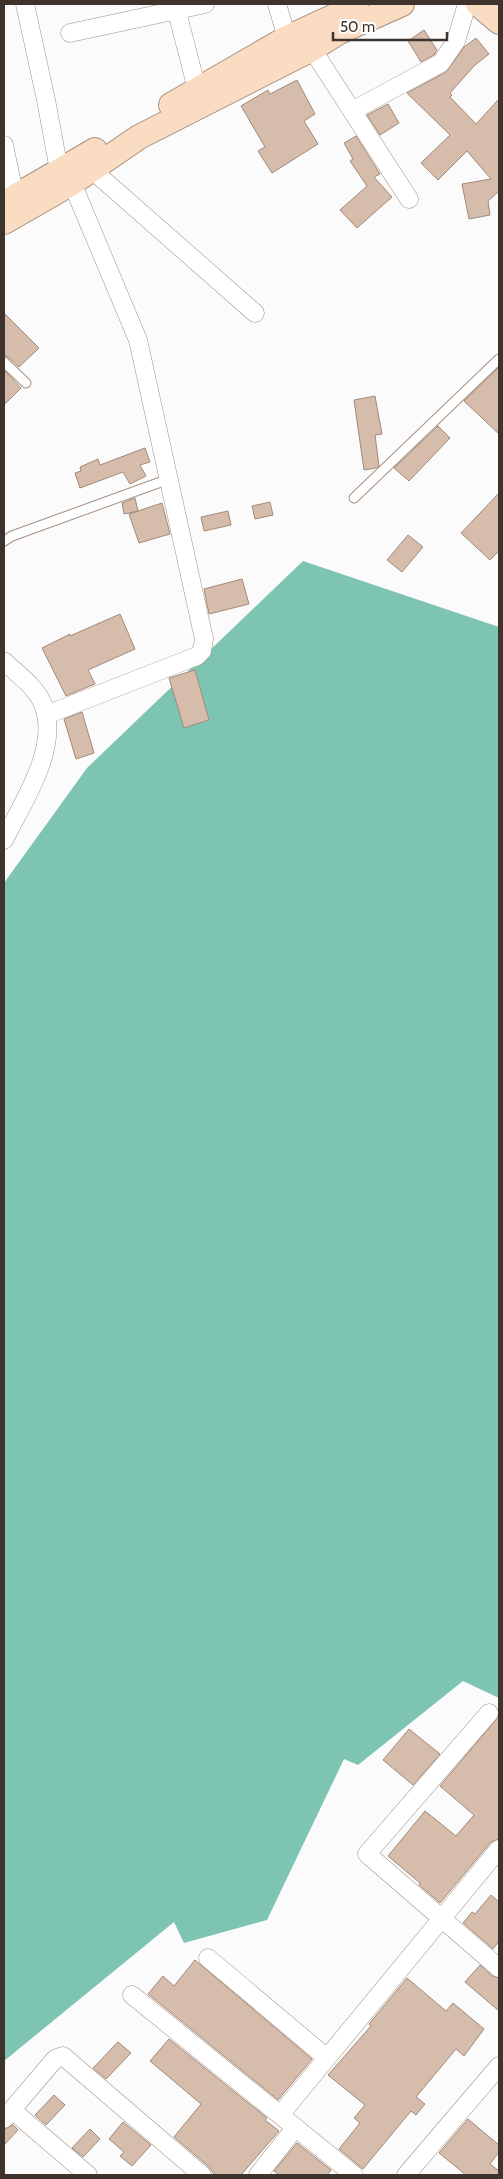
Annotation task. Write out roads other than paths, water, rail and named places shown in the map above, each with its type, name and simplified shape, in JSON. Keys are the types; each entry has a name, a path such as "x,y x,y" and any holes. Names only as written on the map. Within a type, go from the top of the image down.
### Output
{"street":[{"path":"25,4 65,176 138,340 203,632 202,651 197,656 46,715"},
{"path":"70,33 176,8 205,4"},
{"path":"277,4 287,38"},
{"path":"4,146 9,200 65,176 91,168 200,98 287,38 362,4"},
{"path":"4,222 65,176 200,98 312,49 339,32 402,4"},
{"path":"352,111 441,63 456,41 466,4"},
{"path":"478,4 499,22"},
{"path":"176,8 200,98"},
{"path":"312,49 409,199"},
{"path":"91,168 255,313"},
{"path":"4,661 36,692 44,706 47,725 45,743 37,776 4,840"},
{"path":"489,1713 368,1854 499,1968"},
{"path":"280,2115 499,1849"},
{"path":"208,1958 327,2058"},
{"path":"132,1995 354,2175"},
{"path":"88,2175 8,2115 55,2059 63,2056 202,2175"},
{"path":"406,2175 498,2070"},
{"path":"258,2175 295,2128"}],"lane":[{"path":"354,498 499,359"},
{"path":"4,362 26,383"},
{"path":"4,541 12,536 168,479"}]}
